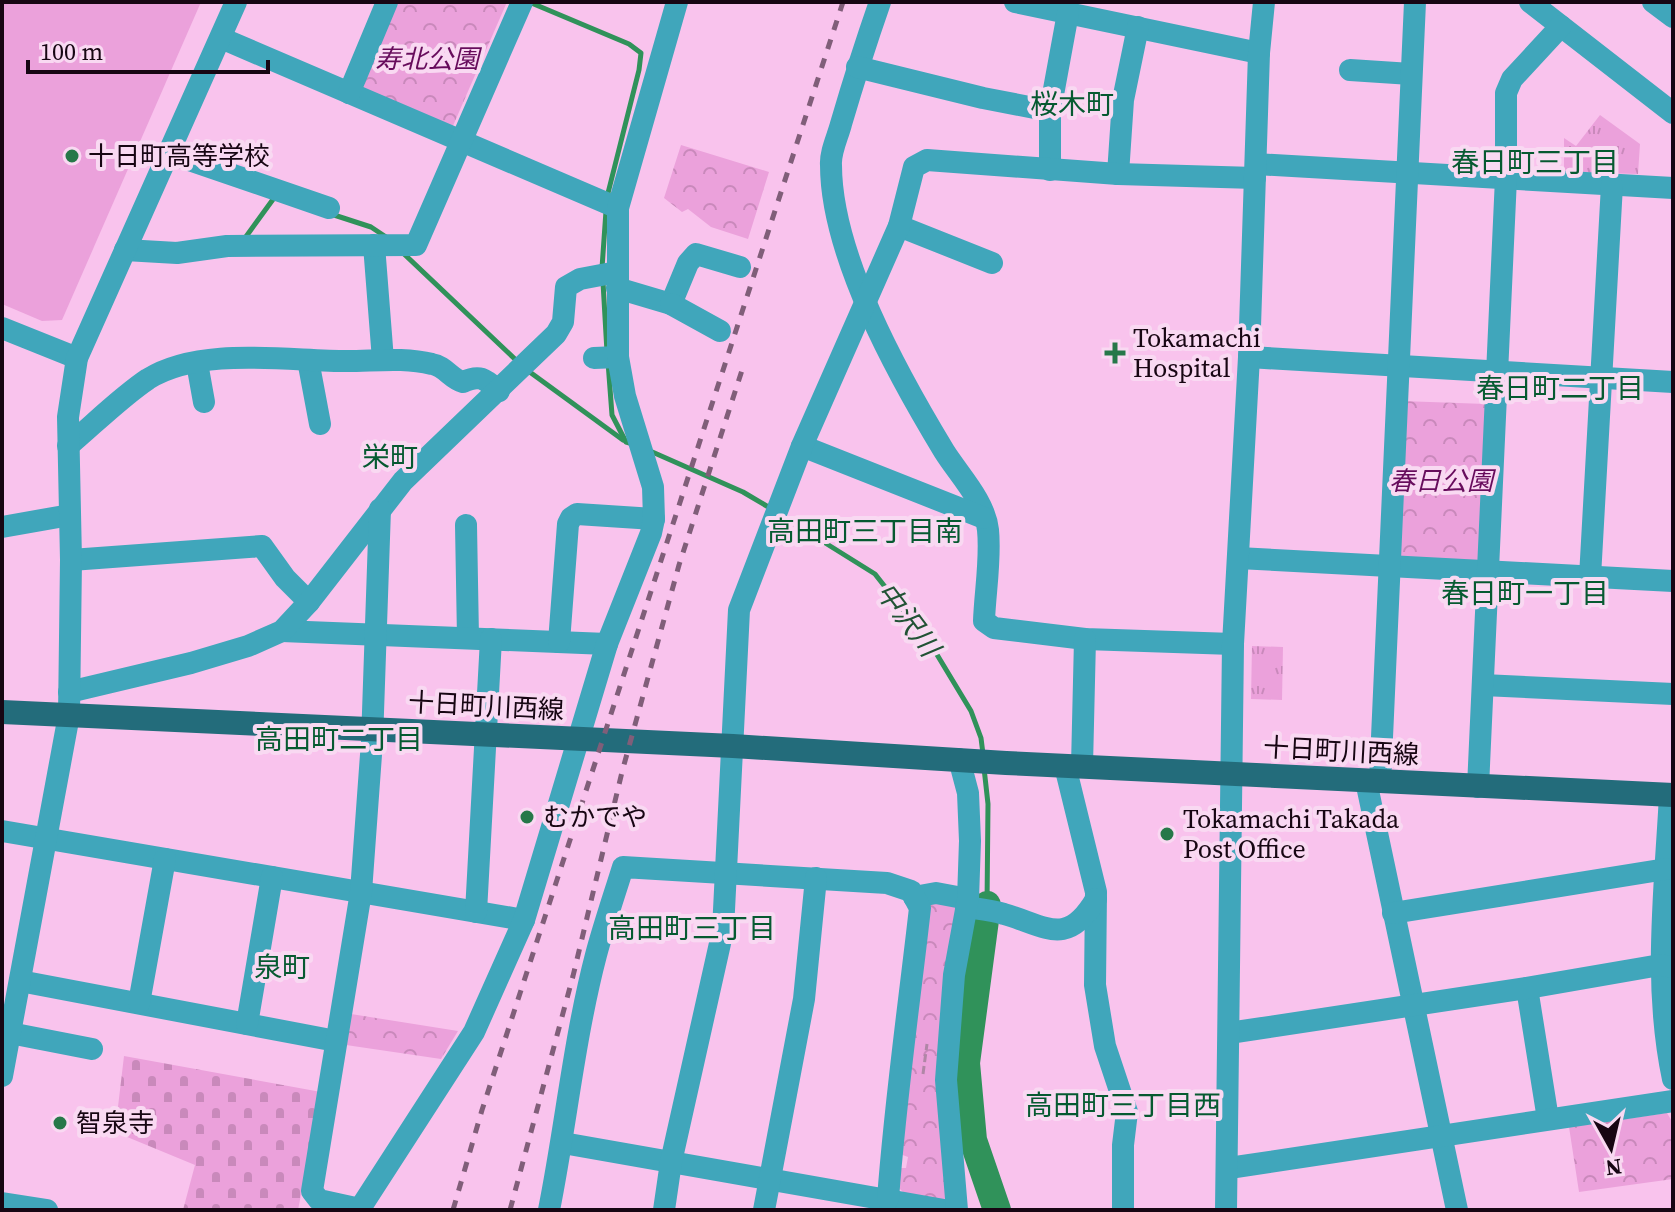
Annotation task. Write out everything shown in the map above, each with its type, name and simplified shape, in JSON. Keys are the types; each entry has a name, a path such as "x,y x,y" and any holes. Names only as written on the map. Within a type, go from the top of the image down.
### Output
{"main road":[{"name":"十日町川西線","path":"2,712 69,704 372,728 1373,782 1672,795"}],"street":[{"path":"2,1076 10,1033 13,988 45,839 69,704 71,560 68,417 77,358 236,2"},
{"path":"349,93 387,2"},
{"path":"125,250 177,253 227,246 416,245 522,2"},
{"path":"380,509 372,728 361,892 312,1191 319,1200 359,1209 474,1032 524,920 607,644 651,533 653,487 625,396 618,357 618,208 677,2"},
{"path":"880,2 857,67 830,162 841,230 866,304 886,346 945,452 966,481 988,528 984,621 994,628 1085,639 1233,644"},
{"path":"1015,2 1259,53"},
{"path":"1226,1210 1229,1168 1233,644 1249,357 1259,53 1264,2"},
{"path":"1415,2 1389,566 1373,782 1393,913 1457,1210"},
{"path":"1530,2 1673,113"},
{"path":"1653,2 1673,17"},
{"path":"1050,170 1050,111 1068,13"},
{"path":"1478,787 1506,178 1506,93 1512,79 1561,26"},
{"path":"1118,174 1125,88 1138,27"},
{"path":"221,38 618,208"},
{"path":"857,67 1050,111"},
{"path":"1350,70 1411,74"},
{"path":"169,153 329,208"},
{"path":"664,1210 671,1162 723,930 739,610 802,446 899,226 914,167 927,160 1118,174 1407,172 1673,188"},
{"path":"1590,577 1612,185"},
{"path":"899,226 992,263"},
{"path":"374,245 393,360"},
{"path":"671,304 688,263 696,254 740,267"},
{"path":"69,704 248,646 282,631 309,602 403,481 556,334 563,322 566,287 580,279 617,280 671,304 720,331"},
{"path":"2,328 77,358"},
{"path":"594,358 618,357"},
{"path":"1249,357 1673,382"},
{"path":"68,446 148,380 172,368 197,363 233,359 393,360 435,364 455,380 463,382 476,376 483,377 499,391"},
{"path":"308,360 320,424"},
{"path":"197,363 204,402"},
{"path":"802,446 984,518"},
{"path":"559,642 571,518 577,514 654,519"},
{"path":"2,527 70,515"},
{"path":"466,525 480,639 486,734 476,912"},
{"path":"71,560 262,546 285,578 309,602"},
{"path":"1238,558 1673,581"},
{"path":"282,631 607,644"},
{"path":"1085,639 1073,766 1096,899 1095,985 1105,1046 1127,1112 1123,1145 1123,1210"},
{"path":"1483,685 1673,694"},
{"path":"957,1210 946,1080 954,975 967,903 970,841 968,793 962,759"},
{"path":"1672,795 1666,869 1666,1046 1673,1079"},
{"path":"2,831 524,920"},
{"path":"139,1003 165,859"},
{"path":"549,1210 563,1143 574,1060 596,956 623,867 887,883 911,891 920,908 893,1131 888,1199"},
{"path":"1393,913 1666,869"},
{"path":"247,1024 272,877"},
{"path":"764,1210 804,999 816,878"},
{"path":"914,897 936,893 1047,930 1060,930 1078,923 1088,914 1096,899"},
{"path":"1229,1033 1666,966"},
{"path":"13,988 139,1003 336,1041"},
{"path":"1527,988 1548,1119"},
{"path":"10,1033 92,1049"},
{"path":"1229,1168 1673,1101"},
{"path":"563,1143 944,1210"},
{"path":"2,1203 47,1210"}],"path":[{"path":"923,1074 927,1044"}],"green space":[{"name":"十日町高等学校","path":"2,2 201,2 62,320 42,321 2,304"},
{"name":"寿北公園","path":"395,2 507,2 452,128 359,89"},
{"path":"1600,115 1640,144 1638,174 1564,172 1564,138 1576,146"},
{"path":"681,145 769,172 748,239 711,227 688,209 682,212 664,198"},
{"name":"春日公園","path":"1402,401 1486,404 1479,561 1395,557"},
{"path":"1252,646 1283,647 1282,700 1251,699"},
{"path":"937,900 956,905 946,1200 904,1193 897,1186 898,1168 906,1168 908,1157 900,1154 927,907"},
{"path":"351,1014 458,1031 441,1059 346,1045"},
{"path":"124,1056 321,1092 298,1210 183,1210 195,1165 115,1132"},
{"path":"1667,1113 1673,1123 1673,1179 1579,1192 1569,1127"}],"waterway":[{"name":"中沢川","path":"529,2 629,44 641,53 607,197"},
{"path":"245,238 274,198"},
{"name":"中沢川","path":"602,268 606,211"},
{"path":"334,215 371,227 386,237"},
{"path":"402,252 517,361"},
{"name":"中沢川","path":"603,282 607,352"},
{"name":"中沢川","path":"608,362 612,415 626,442 633,444"},
{"path":"527,370 623,440"},
{"name":"中沢川","path":"650,451 743,492 770,508"},
{"name":"中沢川","path":"782,516 875,574 933,648 971,711 983,754"},
{"name":"中沢川","path":"984,768 988,804 987,905"},
{"name":"中沢川","path":"987,905 966,1063 973,1140 997,1210"}],"railway":[{"path":"453,1210 482,1110 843,2"},
{"path":"510,1210 573,976 622,772 679,565 744,364"}],"place":[{"name":"十日町高等学校","path":"72,156"},
{"name":"Tokamachi Hospital","path":"1115,353"},
{"name":"むかでや","path":"527,817"},
{"name":"Tokamachi Takada Post Office","path":"1167,834"},
{"name":"智泉寺","path":"60,1123"}],"district":[{"name":"桜木町","path":"1072,104"},
{"name":"春日町三丁目","path":"1535,162"},
{"name":"春日町二丁目","path":"1560,388"},
{"name":"栄町","path":"390,457"},
{"name":"高田町三丁目南","path":"865,531"},
{"name":"春日町一丁目","path":"1525,593"},
{"name":"高田町二丁目","path":"339,739"},
{"name":"高田町三丁目","path":"692,928"},
{"name":"泉町","path":"282,967"},
{"name":"高田町三丁目西","path":"1123,1105"}]}
